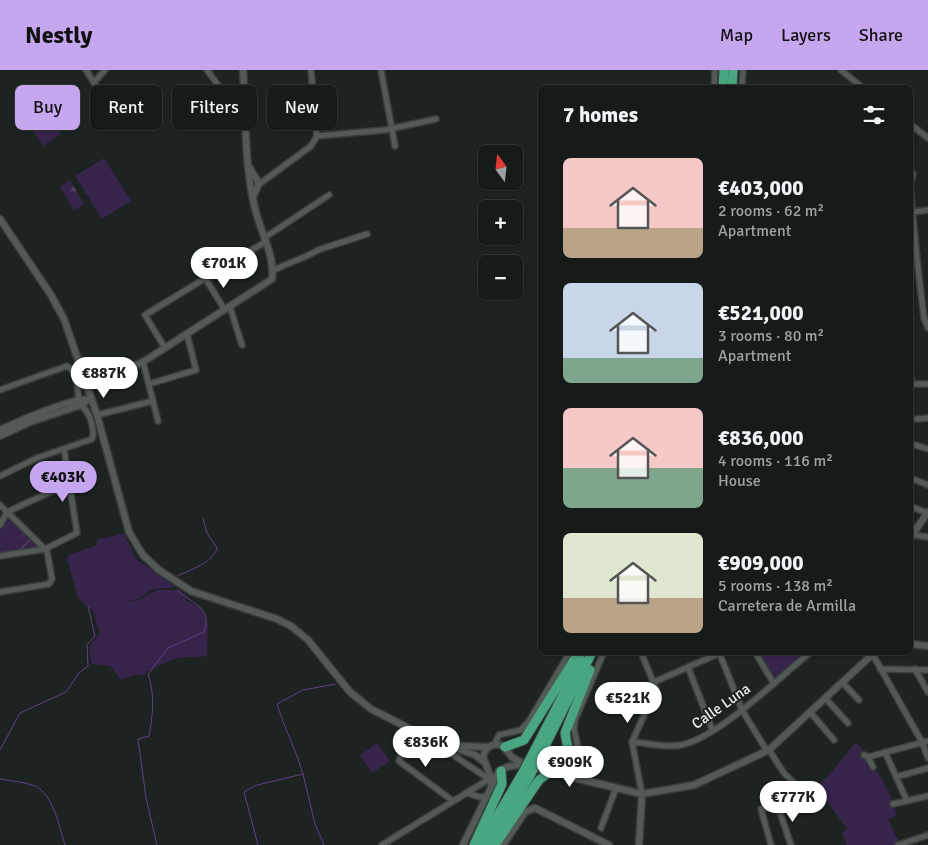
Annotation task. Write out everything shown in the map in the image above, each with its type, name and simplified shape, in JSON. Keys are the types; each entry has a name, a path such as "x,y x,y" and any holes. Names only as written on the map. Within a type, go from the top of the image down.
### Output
{"highway":[{"path":"723,85 724,70"},
{"path":"732,85 733,70"},
{"path":"507,751 524,740 577,655"},
{"path":"536,757 583,655"},
{"path":"489,845 590,655"},
{"path":"570,756 565,733 596,655"},
{"path":"474,845 502,784 502,770"},
{"path":"495,845 539,780 557,770"},
{"path":"480,845 526,775"}],"street":[{"path":"86,70 97,85"},
{"path":"95,81 105,70"},
{"path":"207,70 218,85"},
{"path":"243,70 244,85"},
{"path":"254,183 269,176 311,146 317,136 312,70"},
{"path":"380,70 395,146"},
{"path":"714,85 715,70"},
{"path":"742,85 743,70"},
{"path":"841,70 859,85"},
{"path":"317,136 392,130 436,119"},
{"path":"913,126 928,138"},
{"path":"90,385 143,362 272,279 273,271 252,198 254,183 249,167 246,130"},
{"path":"165,348 145,315 206,278 329,195"},
{"path":"928,210 913,212 924,318 928,328"},
{"path":"0,219 51,294 70,337 106,451"},
{"path":"273,271 288,262 311,255 318,250 368,234"},
{"path":"206,278 228,308 242,345"},
{"path":"149,384 196,370 187,334"},
{"path":"143,362 158,421"},
{"path":"0,390 67,366 72,369 79,390 80,402 88,413 94,437 37,458 0,476"},
{"path":"79,367 90,385 129,532 137,548 148,560 191,590 291,626 308,640 356,698 371,709 414,732 476,755 483,760 488,769 491,788"},
{"path":"913,384 928,384"},
{"path":"90,385 88,396 99,423"},
{"path":"0,436 80,402 88,396"},
{"path":"88,396 97,415"},
{"path":"97,415 153,401"},
{"path":"0,430 27,417 80,402"},
{"path":"916,419 928,418"},
{"path":"915,445 928,449"},
{"path":"0,556 45,548 77,533 64,449"},
{"path":"913,479 928,485"},
{"path":"0,525 7,512 70,483"},
{"path":"0,505 45,548 51,582 0,592"},
{"path":"913,507 928,512 913,535"},
{"path":"913,537 928,537"},
{"path":"913,644 928,646"},
{"path":"483,760 484,752 491,746 498,734 521,730 529,722 568,655"},
{"path":"570,756 578,748 574,729 575,720 603,655"},
{"path":"639,845 642,794 632,742 656,688 642,655"},
{"path":"654,682 715,655"},
{"path":"721,655 742,710 784,773 802,792 778,807 761,809 771,845"},
{"path":"757,655 774,684"},
{"name":"Calle Luna","path":"632,742 681,745 712,729 742,710 808,655"},
{"path":"448,745 491,746 507,751 524,764 557,770 585,780 642,794 685,788 768,751 842,682 867,655"},
{"path":"869,655 880,669 925,741 928,758"},
{"path":"688,667 712,729"},
{"path":"880,669 928,670"},
{"path":"915,670 928,692"},
{"path":"842,682 859,700"},
{"path":"825,698 848,723"},
{"path":"810,712 834,740"},
{"path":"414,732 403,749 399,761 453,801"},
{"path":"872,767 866,756 925,741"},
{"path":"382,845 486,781 486,777 447,751 440,743"},
{"path":"462,845 502,770 507,751"},
{"path":"885,752 907,801"},
{"path":"557,770 559,754 570,756"},
{"path":"570,756 574,767 585,780"},
{"path":"488,769 502,770 524,764"},
{"path":"557,770 574,767"},
{"path":"896,776 928,768"},
{"path":"602,828 616,788"},
{"path":"466,793 480,800 482,806"},
{"path":"472,796 487,796"},
{"path":"893,804 928,796"},
{"path":"778,807 791,845"},
{"path":"504,845 525,812 535,808 609,845"},
{"path":"898,845 928,835"}],"green space":[{"path":"33,130 58,130 61,134 43,146"},
{"path":"104,158 131,201 102,219 75,176"},
{"path":"70,180 84,204 74,210 60,187"},
{"path":"7,517 37,547 0,553 0,531"},
{"path":"25,532 37,547 15,551 14,543 24,542 20,537"},
{"path":"124,533 135,558 176,587 151,590 138,599 118,603 138,600 158,590 181,590 186,600 202,608 208,626 207,656 175,659 147,671 144,675 134,675 121,680 110,666 92,664 89,647 100,633 93,612 95,610 93,611 78,598 67,558 69,555 97,545 97,540"},
{"path":"759,655 799,655 801,658 774,679"},
{"path":"856,742 864,752 864,757 880,776 897,815 888,819 899,842 893,845 847,845 842,833 847,829 827,801 823,798 802,801 798,796 815,788 822,782"},
{"path":"377,743 390,761 372,773 360,755"}],"waterway":[{"path":"177,576 206,562 215,553 217,548 207,533 203,519"},
{"path":"157,845 146,798 138,739 149,736 152,697 148,674 168,648 204,632 206,624 206,617 200,607 177,590"},
{"path":"0,750 20,713 66,692 79,673 88,666 87,645 95,636 88,606"},
{"path":"258,845 244,792 257,785 303,774 277,704 303,690 336,684"},
{"path":"303,774 315,824 324,845"},
{"path":"0,779 35,786 47,796 55,812 65,845"}]}
